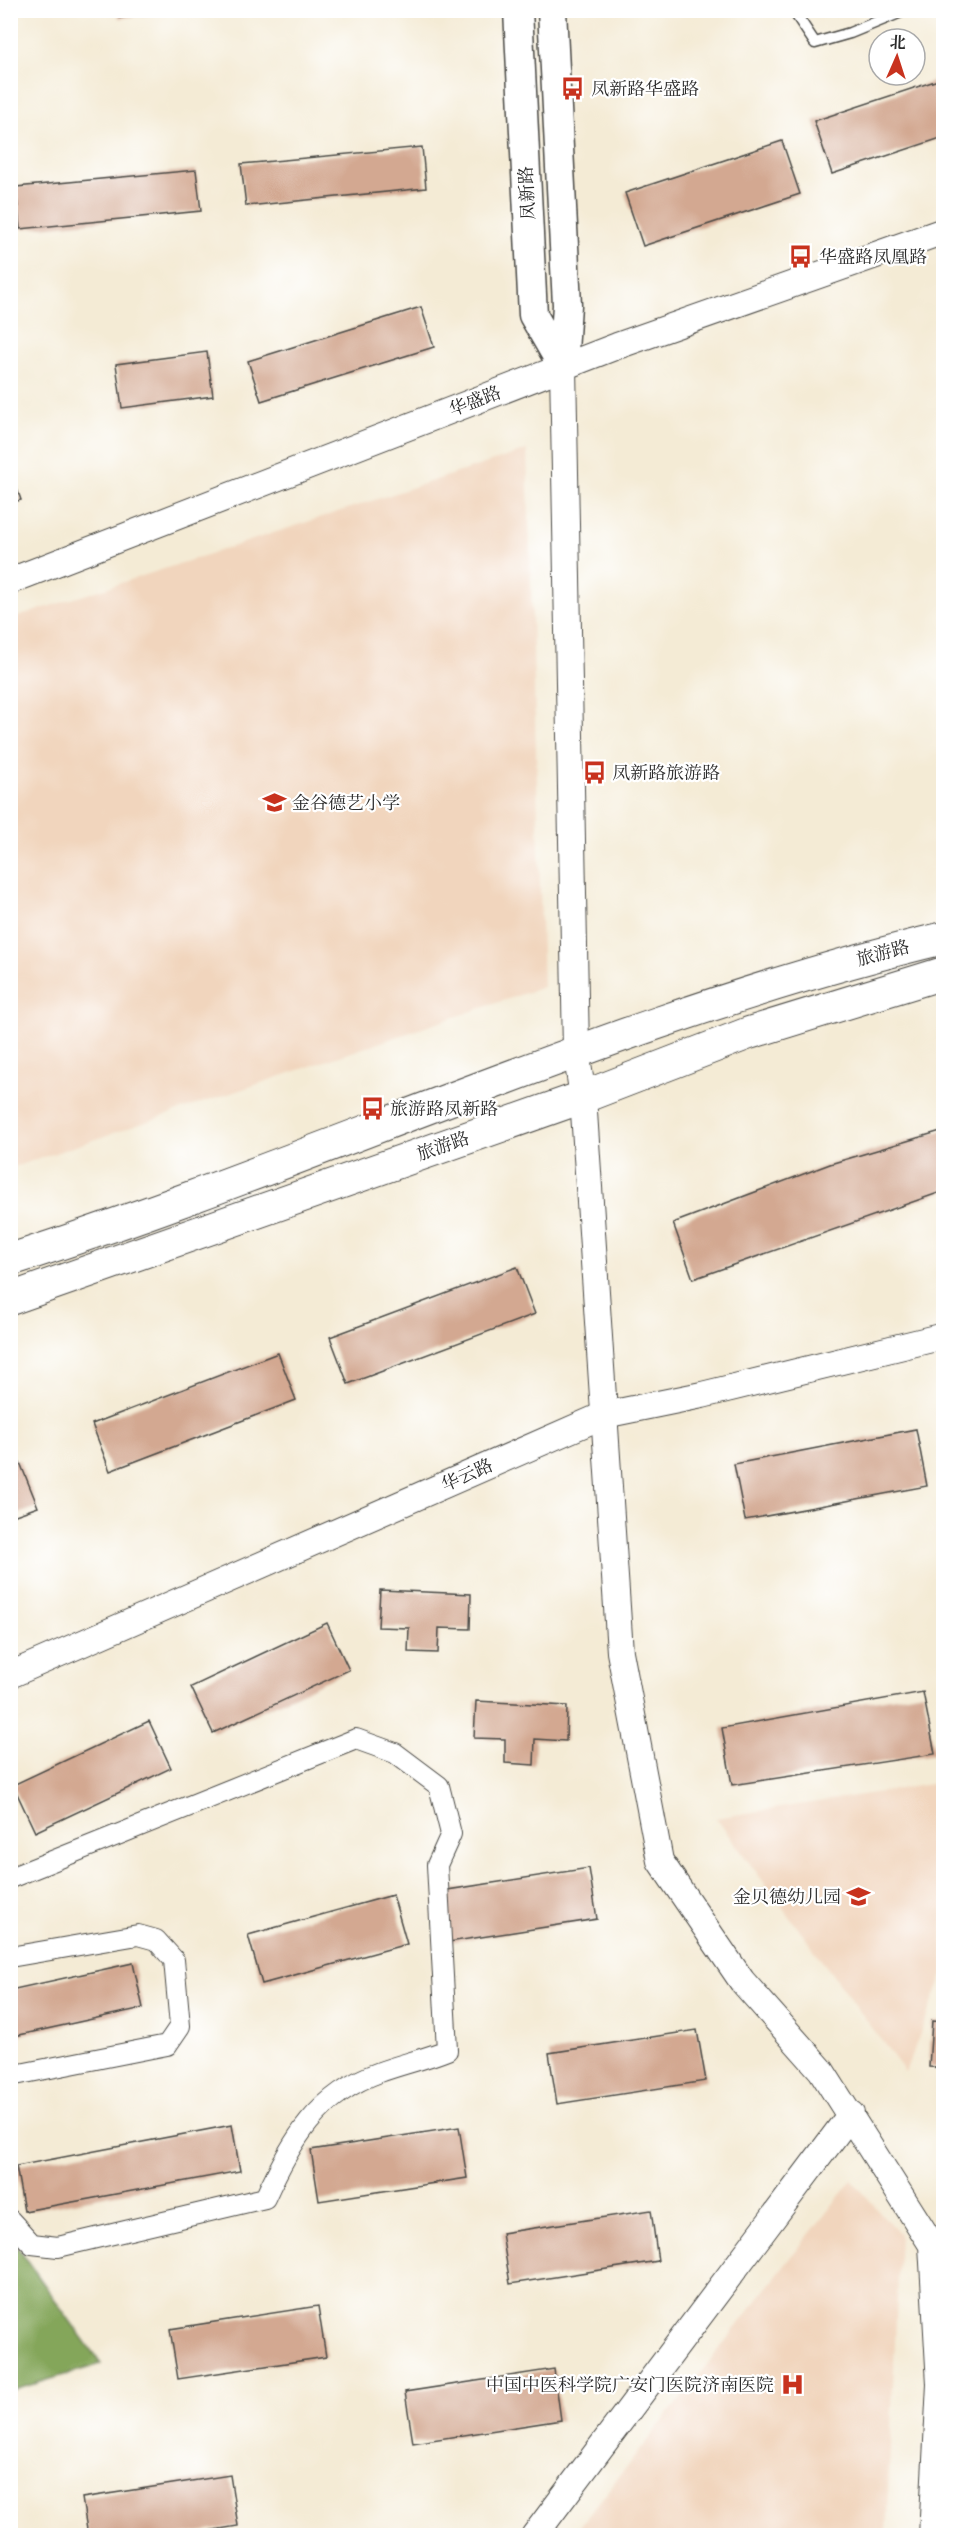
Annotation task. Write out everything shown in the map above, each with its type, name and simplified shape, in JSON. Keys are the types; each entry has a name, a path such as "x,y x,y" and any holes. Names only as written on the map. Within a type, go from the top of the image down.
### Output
{"main road":[{"name":"凤新路","path":"518,10 533,315 563,367"},
{"path":"552,10 567,305 563,367"},
{"name":"旅游路","path":"10,1260 93,1234 576,1051 752,990 944,938"},
{"name":"旅游路","path":"10,1299 582,1097 749,1033 944,973"}],"street":[{"name":"华盛路","path":"10,581 563,367 944,231"},
{"path":"563,367 576,1051 582,1097 620,1652 660,1860 742,1981 821,2070 932,2245 941,2424 932,2535"},
{"name":"华云路","path":"10,1675 604,1415 702,1395 944,1336"},
{"path":"10,1878 356,1739 395,1753 440,1786 451,1834 437,1865 447,2050 378,2073 333,2096 303,2127 280,2165 265,2198 58,2247 32,2244 10,2220"},
{"path":"10,1957 138,1935 156,1940 174,1960 180,2026 167,2045 10,2076"},
{"path":"534,2535 851,2114"}],"lane":[{"path":"793,10 815,43 850,33 906,10"}],"shaded area":[{"name":"金谷德艺小学","path":"527,450 543,987 11,1168 11,619"},
{"name":"金贝德幼儿园","path":"943,1782 943,1975 905,2072 716,1818"},
{"name":"中国中医科学院广安门医院济南医院","path":"852,2180 900,2235 886,2535 573,2535"}],"green space":[{"path":"11,2238 101,2364 11,2391"}],"building":[{"path":"118,10 174,10 174,12 119,18"},
{"path":"944,78 944,137 832,174 814,121 917,87 927,87 927,84"},
{"path":"782,141 800,194 643,246 625,193"},
{"path":"422,147 426,188 246,206 241,164"},
{"path":"196,170 201,211 20,229 16,187"},
{"path":"421,307 434,347 261,401 248,361"},
{"path":"207,352 213,396 122,408 116,364"},
{"path":"10,469 21,500 10,503"},
{"path":"944,1130 944,1191 693,1279 673,1223 830,1164"},
{"path":"517,1267 535,1314 348,1384 330,1337"},
{"path":"278,1353 296,1400 110,1471 92,1424"},
{"path":"916,1429 927,1486 745,1520 734,1464"},
{"path":"19,1460 38,1507 10,1517 10,1464"},
{"path":"380,1590 471,1594 470,1629 439,1628 438,1653 408,1652 409,1628 378,1627"},
{"path":"327,1623 349,1670 213,1733 191,1687"},
{"path":"923,1692 935,1754 732,1785 722,1728"},
{"path":"476,1701 567,1706 566,1741 535,1739 534,1765 505,1763 505,1739 474,1738"},
{"path":"149,1721 171,1768 35,1832 13,1785"},
{"path":"589,1868 597,1919 449,1942 441,1891"},
{"path":"393,1895 407,1944 262,1984 248,1935"},
{"path":"133,1963 143,2008 10,2037 10,1990"},
{"path":"932,2021 944,2022 944,2068 929,2067"},
{"path":"697,2030 706,2081 557,2104 549,2053"},
{"path":"232,2125 240,2171 24,2211 16,2166"},
{"path":"459,2127 467,2178 319,2201 311,2150"},
{"path":"651,2210 658,2261 510,2284 502,2233"},
{"path":"318,2306 326,2357 178,2379 170,2329"},
{"path":"554,2369 561,2420 413,2443 405,2392"},
{"path":"230,2475 238,2526 177,2536 88,2536 82,2498"}],"place":[{"name":"凤新路华盛路","path":"573,89"},
{"name":"华盛路凤凰路","path":"801,257"},
{"name":"凤新路旅游路","path":"594,773"},
{"name":"金谷德艺小学","path":"274,803"},
{"name":"旅游路凤新路","path":"372,1109"},
{"name":"金贝德幼儿园","path":"859,1897"},
{"name":"中国中医科学院广安门医院济南医院","path":"792,2385"}]}
